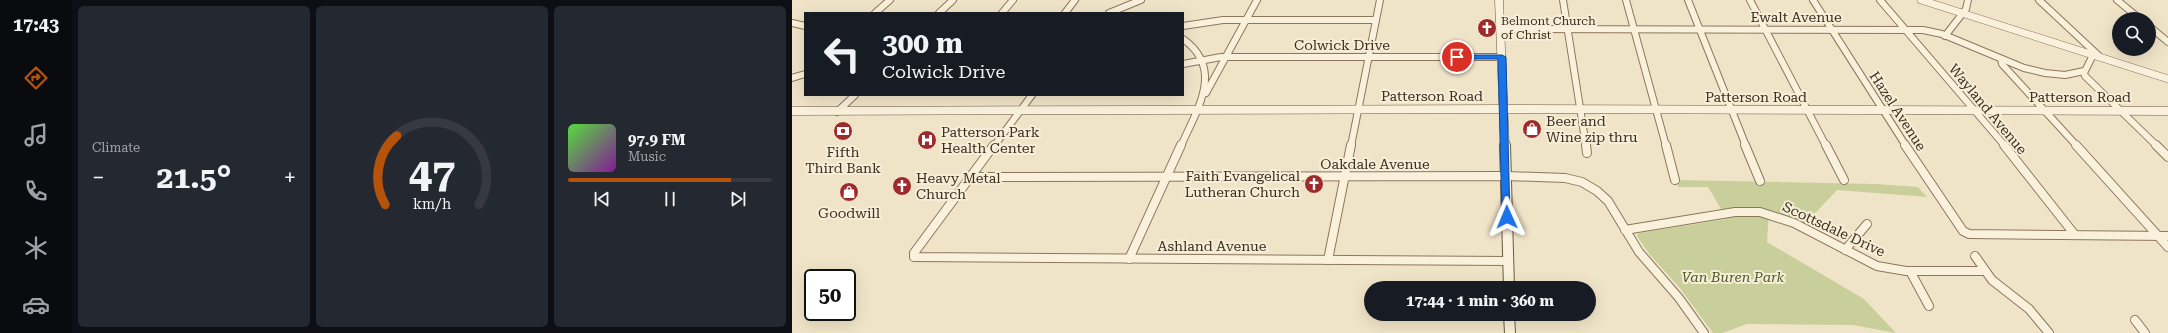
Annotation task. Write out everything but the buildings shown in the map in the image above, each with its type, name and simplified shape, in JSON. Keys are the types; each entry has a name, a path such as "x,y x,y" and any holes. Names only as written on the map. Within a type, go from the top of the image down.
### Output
{"main road":[{"path":"1499,0 1504,109 1508,281"},
{"name":"Patterson Road","path":"792,111 1018,112 1028,110 1198,108 1358,110 1580,109 2168,111"},
{"path":"1509,321 1510,333"}],"street":[{"path":"876,12 890,0"},
{"path":"940,12 953,0"},
{"path":"1003,12 1013,0"},
{"path":"1066,12 1075,0"},
{"path":"1111,12 1139,0"},
{"path":"1129,259 1198,108 1257,0"},
{"path":"1328,260 1380,0"},
{"path":"1563,0 1587,153"},
{"path":"1626,0 1675,180"},
{"path":"1688,0 1760,181"},
{"path":"1750,0 1844,180"},
{"name":"Hazel Avenue","path":"1813,0 1954,221 1966,233 1981,235 2075,235"},
{"name":"Wayland Avenue","path":"1880,0 1974,110 2075,235"},
{"path":"1921,0 2168,79"},
{"path":"1945,36 1963,14 1968,0"},
{"path":"2039,0 2102,58"},
{"path":"2116,0 2131,12"},
{"path":"1184,26 1218,20 1376,20"},
{"path":"792,23 804,26"},
{"name":"Ewalt Avenue","path":"1500,29 1928,30 2001,59 2048,74 2072,74 2084,72"},
{"path":"2156,32 2168,42"},
{"path":"1184,40 1194,47 1204,60 1206,79 1198,108"},
{"path":"2093,55 2084,72 2086,78 2168,158"},
{"name":"Colwick Drive","path":"1184,64 1225,57 1502,57"},
{"path":"2001,59 2002,64 2168,247"},
{"path":"792,78 804,74"},
{"path":"837,112 854,96"},
{"path":"971,177 1031,96"},
{"name":"Oakdale Avenue","path":"971,177 1506,176 1554,177 1582,182 1603,195 1639,252 1679,298 1704,333"},
{"name":"Ashland Avenue","path":"971,177 914,253 913,255 916,259 1508,261"},
{"name":"Scottsdale Drive","path":"1626,230 1735,212 1760,212 1787,219 1877,266 1910,271 1985,271"},
{"path":"1845,250 1867,224"},
{"path":"2075,235 2168,236"},
{"path":"1975,256 1985,271 2000,287 2036,317 2049,333"},
{"path":"1910,271 1929,306"},
{"path":"2135,320 2145,333"}],"green space":[{"name":"Van Buren Park","path":"1677,180 1876,184 1918,187 1927,197 1837,190 1804,225 1786,216 1769,211 1767,242 1864,299 1896,333 1853,325 1747,324 1722,333 1713,333 1679,287 1650,255 1637,236 1639,233 1727,219 1708,187 1678,187"}],"place":[{"name":"Belmont Church of Christ","path":"1487,28"},
{"name":"Beer and Wine zip thru","path":"1532,129"},
{"name":"Fifth Third Bank","path":"843,131"},
{"name":"Patterson Park Health Center","path":"927,140"},
{"name":"Faith Evangelical Lutheran Church","path":"1314,184"},
{"name":"Heavy Metal Church","path":"902,186"},
{"name":"Goodwill","path":"849,192"}],"route":[{"path":"1457,57 1502,57 1507,217"}]}
